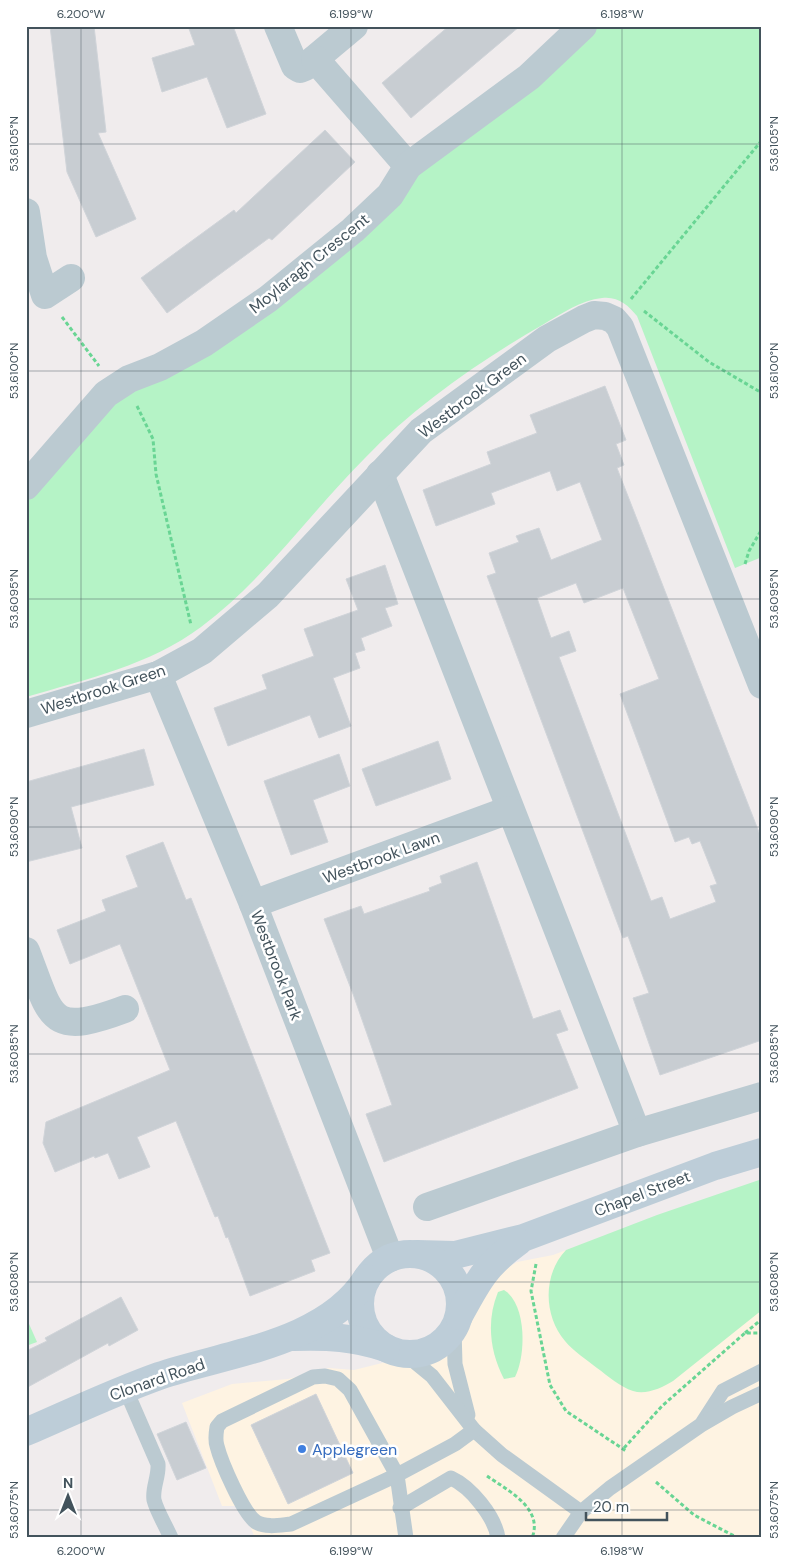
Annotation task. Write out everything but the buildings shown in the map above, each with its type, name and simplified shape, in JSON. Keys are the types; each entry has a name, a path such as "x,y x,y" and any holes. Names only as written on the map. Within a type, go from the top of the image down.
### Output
{"main road":[{"name":"Chapel Street","path":"417,1254 455,1254 523,1238 715,1166 762,1152"},
{"name":"Chapel Street","path":"457,1322 479,1279 494,1260 523,1238"},
{"path":"417,1254 433,1259 446,1269 456,1283 461,1299 457,1322 436,1347 419,1353 396,1351 368,1331 360,1305 362,1291 367,1278 377,1266 390,1258 417,1254"},
{"name":"Clonard Road","path":"292,1337 347,1303 359,1291 367,1278"},
{"name":"Clonard Road","path":"26,1432 126,1388 182,1368 292,1337 361,1339 396,1351"}],"street":[{"path":"278,26 295,66 300,69 306,67 354,26"},
{"name":"Moylaragh Crescent","path":"26,486 106,394 120,385 160,367 204,343 268,299 353,230 390,195 408,166 529,77 583,26"},
{"path":"315,59 408,166"},
{"path":"26,212 33,258 45,295 71,278"},
{"path":"622,310 626,340 762,685"},
{"name":"Westbrook Green","path":"26,714 158,674 202,651 268,595 421,431 547,339 594,315 622,310"},
{"path":"380,474 509,810 637,1133"},
{"name":"Westbrook Park","path":"158,674 253,904 390,1258"},
{"name":"Westbrook Lawn","path":"253,904 509,810"},
{"path":"26,951 46,1004 54,1016 66,1022 82,1023 100,1019 126,1009"},
{"path":"427,1207 637,1133 762,1096"}],"lane":[{"path":"457,1322 455,1364 473,1428"},
{"path":"396,1351 432,1376 473,1428 502,1455 581,1512"},
{"path":"701,1425 723,1391 762,1370"},
{"path":"406,1538 400,1508 397,1475 350,1390 338,1379 325,1376 313,1377 222,1421 217,1427 217,1446 240,1500 254,1520 291,1531 397,1475 456,1444 473,1428"},
{"path":"126,1388 158,1464 159,1475 154,1488 154,1500 170,1538"},
{"path":"563,1538 581,1512 638,1467 701,1425 732,1407 762,1393"},
{"path":"400,1508 451,1478 459,1482 492,1516 498,1538"}],"path":[{"path":"762,140 622,310 762,393"},
{"path":"45,295 120,385 130,390 152,439 156,474 169,537 193,635 202,651"},
{"path":"720,577 744,568 749,551 762,529"},
{"path":"540,1260 535,1269 531,1291 550,1385 566,1411 624,1448 638,1467 694,1515 738,1538"},
{"path":"624,1448 662,1406 762,1319"},
{"path":"745,1333 762,1332"}],"shaded area":[{"path":"762,1182 762,1538 255,1538 242,1506 222,1506 182,1403 232,1384 288,1379 329,1368 354,1370 390,1361 425,1362 440,1357 463,1340 481,1294 493,1276 517,1262 553,1255 614,1232"}],"green space":[{"path":"583,26 762,26 762,557 735,568 637,316 626,305 613,298 594,299 564,312 496,353 450,385 405,420 344,479 286,546 246,588 201,627 161,651 117,670 26,697 26,486 106,394 204,343"},
{"path":"762,1179 762,1310 673,1381 659,1388 643,1392 633,1391 619,1384 580,1355 565,1341 553,1319 549,1295 553,1271 558,1260 566,1250 657,1215"},
{"path":"504,1290 512,1297 517,1307 522,1331 522,1344 519,1368 515,1377 504,1379 495,1358 491,1325 494,1303 498,1292"},
{"path":"26,1317 37,1342 26,1346"}],"place":[{"name":"Applegreen","path":"302,1449"}]}
